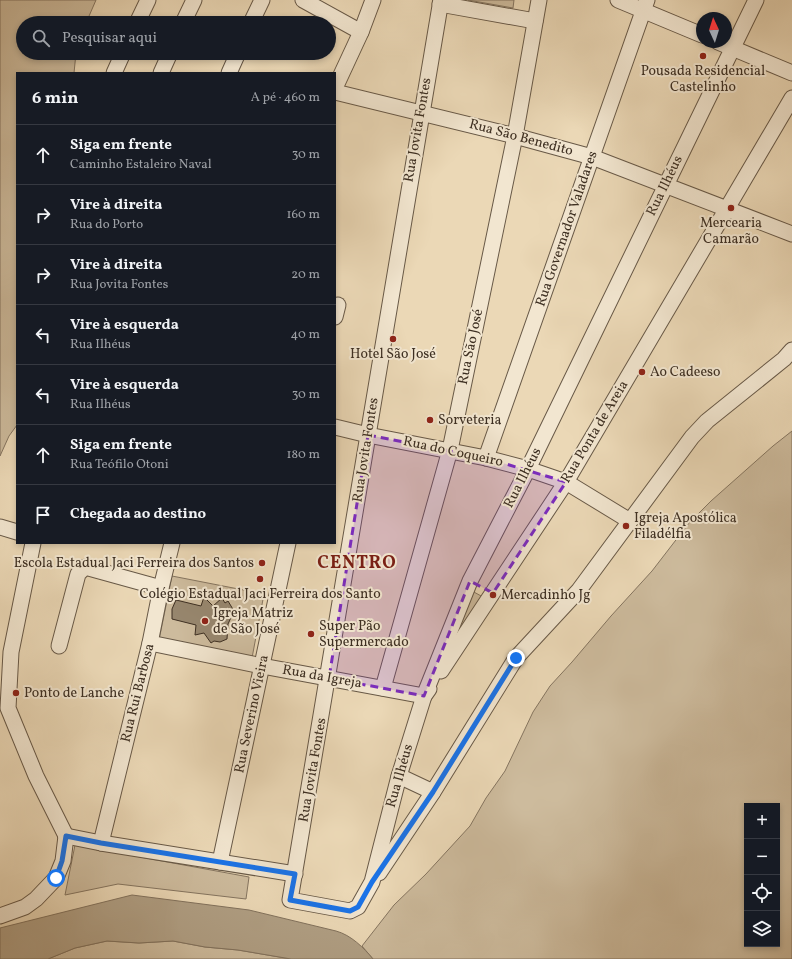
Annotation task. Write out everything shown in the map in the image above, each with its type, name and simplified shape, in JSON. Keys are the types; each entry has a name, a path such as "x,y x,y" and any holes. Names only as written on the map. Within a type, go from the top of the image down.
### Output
{"street":[{"path":"140,16 148,0"},
{"path":"187,16 194,0"},
{"path":"255,16 262,0"},
{"path":"303,0 332,16"},
{"path":"336,86 361,32 373,0"},
{"name":"Rua São José","path":"383,688 450,450 515,136 539,0"},
{"path":"618,0 645,5 696,32"},
{"name":"Rua Ilhéus","path":"290,900 350,911 358,907 372,882 399,776 424,696 470,581 528,469 756,0"},
{"path":"441,2 535,22"},
{"name":"Rua Jovita Fontes","path":"290,900 329,678 421,113 441,2"},
{"name":"Rua Governador Valadares","path":"486,458 645,5"},
{"path":"336,18 361,32"},
{"path":"732,48 792,73"},
{"path":"114,72 120,60"},
{"path":"161,72 167,60"},
{"path":"228,72 234,60"},
{"name":"Rua São Benedito","path":"336,92 515,136 592,157 792,234"},
{"name":"Rua Ponta de Areia","path":"424,696 566,482 792,98"},
{"path":"372,882 433,792 516,658 579,590 692,437 707,421 792,350"},
{"name":"Rua do Coqueiro","path":"336,427 368,435 450,450 528,469 566,482 630,521"},
{"path":"0,527 16,532"},
{"path":"0,916 25,907 36,899 56,878 62,861 66,836 36,776 8,708 10,652 33,544"},
{"name":"Rua Rui Barbosa","path":"101,843 150,643 172,544"},
{"name":"Rua Severino Vieira","path":"220,862 288,544"},
{"path":"59,646 78,574 85,567 161,588"},
{"path":"470,581 493,593"},
{"name":"Rua da Igreja","path":"150,643 262,666 424,696"},
{"path":"399,776 433,792"},
{"path":"66,836 295,874"}],"highlighted area":[{"path":"368,435 486,458 566,482 493,593 470,581 424,696 329,678"}],"shaded area":[{"path":"0,0 96,0 89,16 16,16 16,60 75,60 74,72 16,72 16,426 9,436 0,456"},
{"path":"468,0 514,0 513,8"},
{"path":"792,431 792,959 373,959 362,946 394,905 426,874 470,826 486,798 505,771 533,712 550,686 652,571 689,523 711,501"},
{"path":"172,576 264,594 252,658 159,640"},
{"path":"472,591 483,597 451,643"},
{"path":"75,845 249,877 246,899 118,884 65,895"},
{"path":"132,895 249,910 336,931 352,939 373,959 291,959 173,941 139,943 107,941 75,948 48,959 0,959 0,928"},
{"path":"107,941 139,943 173,941 291,959 48,959 75,948"}],"building":[{"name":"Igreja Matriz de São José","path":"204,597 213,606 222,598 225,603 228,601 234,611 228,624 227,639 220,642 214,641 211,643 204,633 195,635 196,625 172,619 172,609 176,600 201,606"}],"place":[{"name":"Pousada Residencial Castelinho","path":"703,56"},
{"name":"Mercearia Camarão","path":"731,208"},
{"name":"Hotel São José","path":"393,339"},
{"name":"Ao Cadeeso","path":"642,372"},
{"name":"Sorveteria","path":"430,420"},
{"name":"Igreja Apostólica Filadélfia","path":"626,526"},
{"name":"Escola Estadual Jaci Ferreira dos Santos","path":"262,563"},
{"name":"Colégio Estadual Jaci Ferreira dos Santo","path":"260,579"},
{"name":"Mercadinho Jg","path":"493,595"},
{"name":"Igreja Matriz de São José","path":"205,621"},
{"name":"Super Pão Supermercado","path":"311,634"},
{"name":"Ponto de Lanche","path":"16,693"}],"district":[{"name":"CENTRO","path":"357,563"}],"route":[{"path":"56,878 62,861 66,836 295,874 290,900 350,911 358,907 372,882 433,792 516,658"}]}
